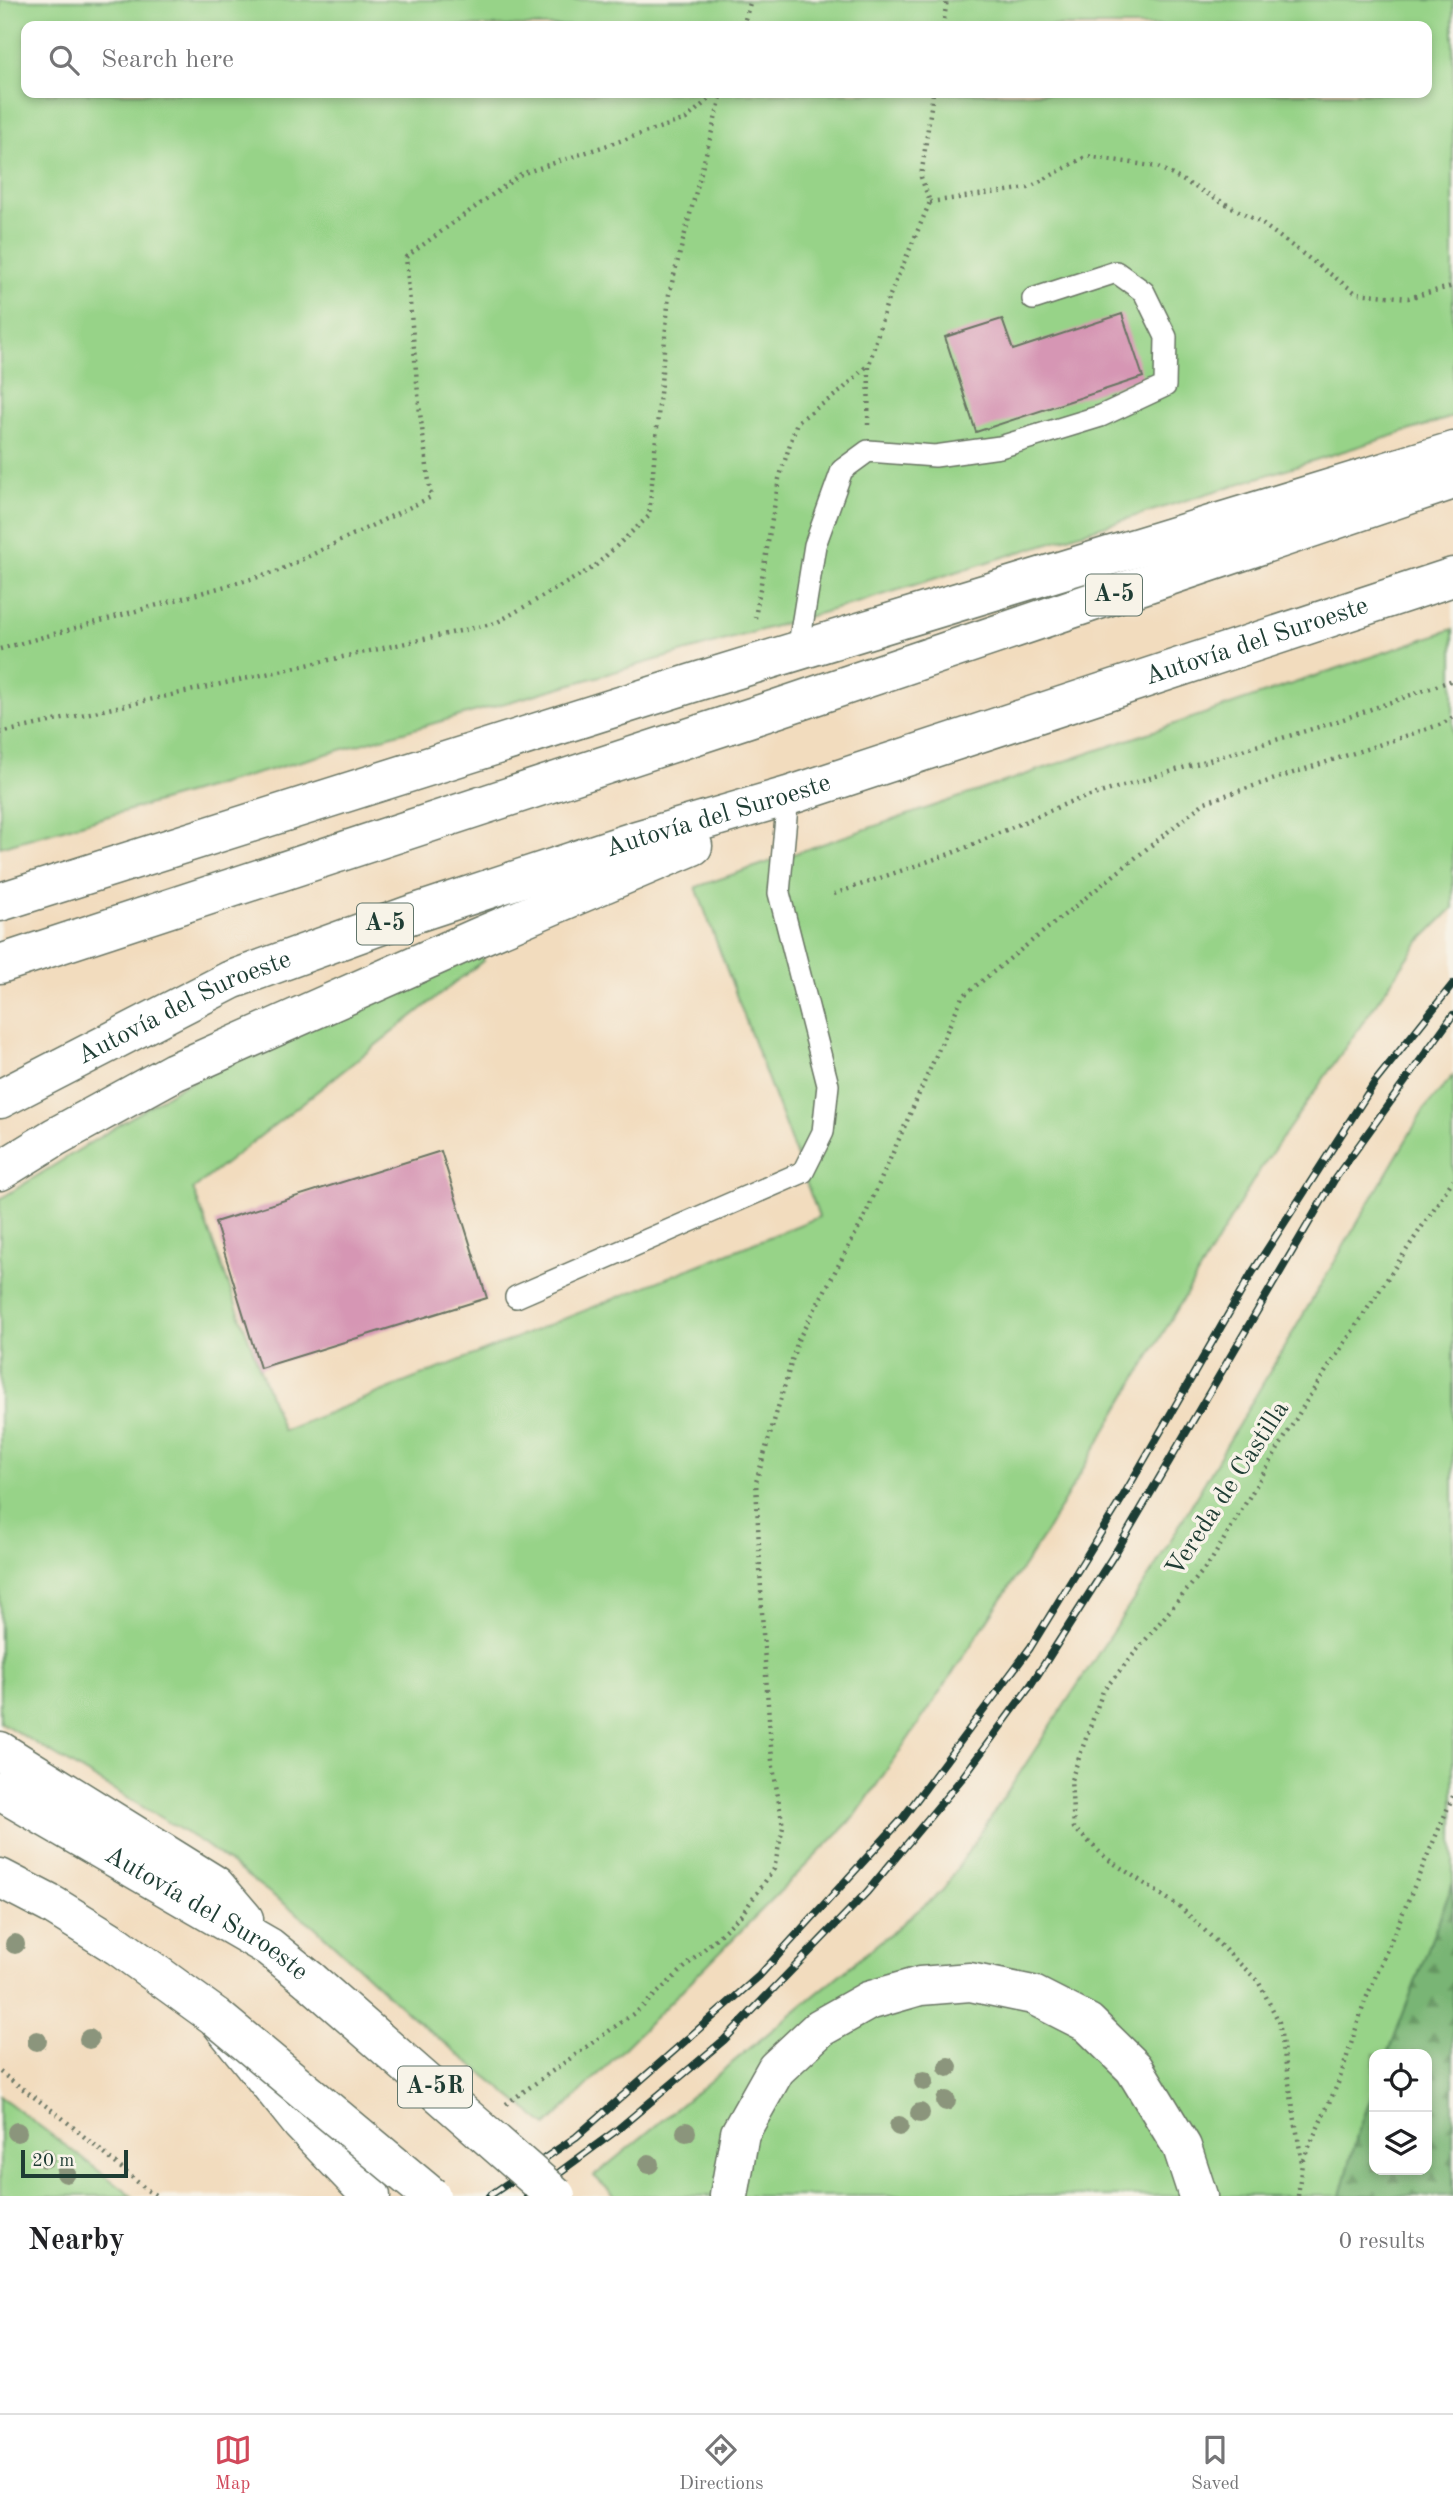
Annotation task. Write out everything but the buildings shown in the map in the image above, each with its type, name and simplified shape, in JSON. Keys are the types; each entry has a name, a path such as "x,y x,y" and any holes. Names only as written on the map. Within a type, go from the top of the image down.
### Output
{"highway":[{"path":"0,902 799,651 1453,450"},
{"name":"A-5","path":"0,964 776,709 1453,480"},
{"name":"Autovía del Suroeste","path":"0,1099 232,980 407,916 637,840 788,796 1453,577"},
{"path":"0,1171 55,1137 174,1072 475,938 696,844 788,796"},
{"path":"0,1751 215,1885 268,1947"},
{"name":"Autovía del Suroeste","path":"0,1791 268,1947 311,1980 556,2196"},
{"path":"0,1878 52,1905 118,1946 216,2017 431,2196"},
{"path":"729,2196 740,2133 776,2069 820,2028 868,2001 920,1986 970,1982 1033,1995 1088,2023 1134,2068 1182,2147 1198,2196"},
{"path":"216,2017 301,2123 371,2196"}],"lane":[{"path":"799,651 816,545 842,470 868,451 935,456 1000,447 1101,416 1165,386 1166,337 1144,292 1116,272 1033,299"},
{"path":"516,1297 803,1172 823,1132 828,1085 779,893 788,796"}],"path":[{"path":"745,21 751,0"},
{"path":"944,21 947,0"},
{"path":"0,649 276,572 431,497 419,405 406,257 521,174 686,119 710,98"},
{"path":"0,733 496,623 594,567 649,516 669,294 721,98"},
{"path":"868,451 869,365 887,302 930,202 921,177 932,98"},
{"path":"930,202 1028,188 1087,156 1158,167 1261,223 1356,293 1408,298 1453,286"},
{"path":"755,618 779,479 797,422 841,391 869,365"},
{"path":"834,894 958,851 1070,802 1332,723 1453,680"},
{"path":"497,2110 640,2009 742,1914 774,1869 783,1827 772,1761 765,1672 757,1482 798,1340 863,1220 962,997 1205,802 1442,724 1453,717"},
{"name":"Vereda de Castilla","path":"1298,2196 1302,2163 1279,2022 1258,1981 1180,1907 1106,1858 1074,1828 1071,1780 1103,1691 1211,1561 1312,1392 1453,1180"},
{"path":"1302,2163 1339,2081 1365,2000 1453,1796"},
{"path":"0,2072 61,2117 157,2196"}],"green space":[{"path":"0,0 1453,0 1453,417 863,601 0,847"},
{"path":"1453,629 1453,908 1419,942 1257,1174 1044,1535 856,1815 547,2126 409,2014 314,1926 203,1843 0,1722 0,1199 180,1087 476,948 484,960 193,1189 283,1431 819,1217 696,887"},
{"path":"1453,1076 1453,1883 1390,2049 1369,2049 1369,2104 1341,2196 615,2196 594,2176 943,1890 1153,1570 1425,1108"},
{"path":"1453,1883 1453,2196 1341,2196 1369,2104 1369,2175 1432,2175 1432,2049 1390,2049"},
{"path":"0,2096 132,2196 0,2196"}],"railway":[{"path":"489,2196 576,2137 759,1976 903,1818 1030,1648 1121,1500 1252,1273 1375,1082 1453,984"},
{"path":"527,2196 617,2130 724,2040 867,1892 963,1777 1031,1685 1117,1550 1334,1180 1453,1015"}]}
